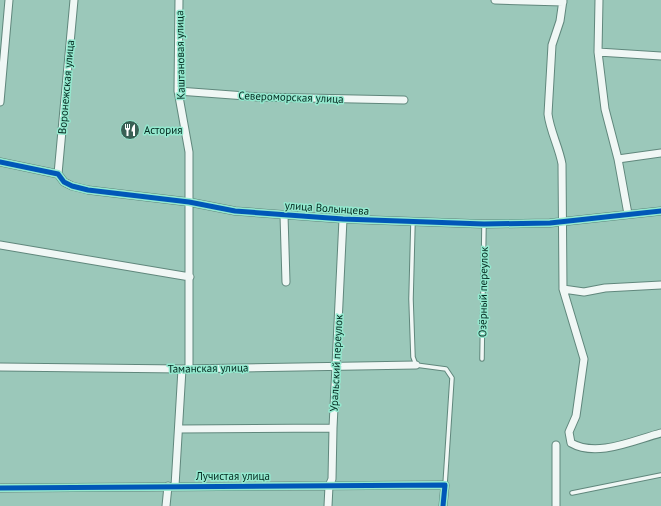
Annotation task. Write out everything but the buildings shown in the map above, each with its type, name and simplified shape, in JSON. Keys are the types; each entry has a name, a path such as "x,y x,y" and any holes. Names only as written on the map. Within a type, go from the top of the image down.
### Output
{"street":[{"path":"0,102 9,0"},
{"name":"Воронежская улица","path":"58,174 74,0"},
{"name":"Каштановая улица","path":"172,486 185,369 190,277 189,152 178,91 179,0"},
{"path":"495,0 563,1 560,21 552,45 548,114 549,124 560,151 562,164 563,289 584,359 576,416 569,432 570,442 582,448 595,449 661,433"},
{"path":"599,0 598,52 606,109 618,158 628,214"},
{"path":"598,52 661,56"},
{"name":"Североморская улица","path":"178,91 258,97 404,100"},
{"path":"618,158 661,153"},
{"name":"улица Волынцева","path":"0,162 58,174 64,182 72,186 189,202 235,211 343,220 484,224 562,222 661,211"},
{"path":"284,215 286,282"},
{"name":"Уральский переулок","path":"328,506 329,486 332,479 343,220"},
{"path":"0,245 190,277"},
{"path":"563,289 584,292 605,288 661,285"},
{"name":"Таманская улица","path":"0,367 185,369 416,366"},
{"path":"179,429 333,428"},
{"path":"556,445 556,506"},
{"path":"443,506 445,485"},
{"name":"Лучистая улица","path":"0,488 445,485"},
{"path":"166,506 172,486"}],"lane":[{"path":"413,222 411,299 412,347 416,366 446,369 452,378 445,485"},
{"name":"Озёрный переулок","path":"482,359 484,224"},
{"path":"572,493 661,475"}],"cycle path":[{"path":"0,162 58,174 64,182 72,186 88,190 189,202 235,211 343,219 484,224 550,223 661,211"},
{"path":"0,488 445,485 443,506"}],"place":[{"name":"Астория","path":"130,130"}]}
